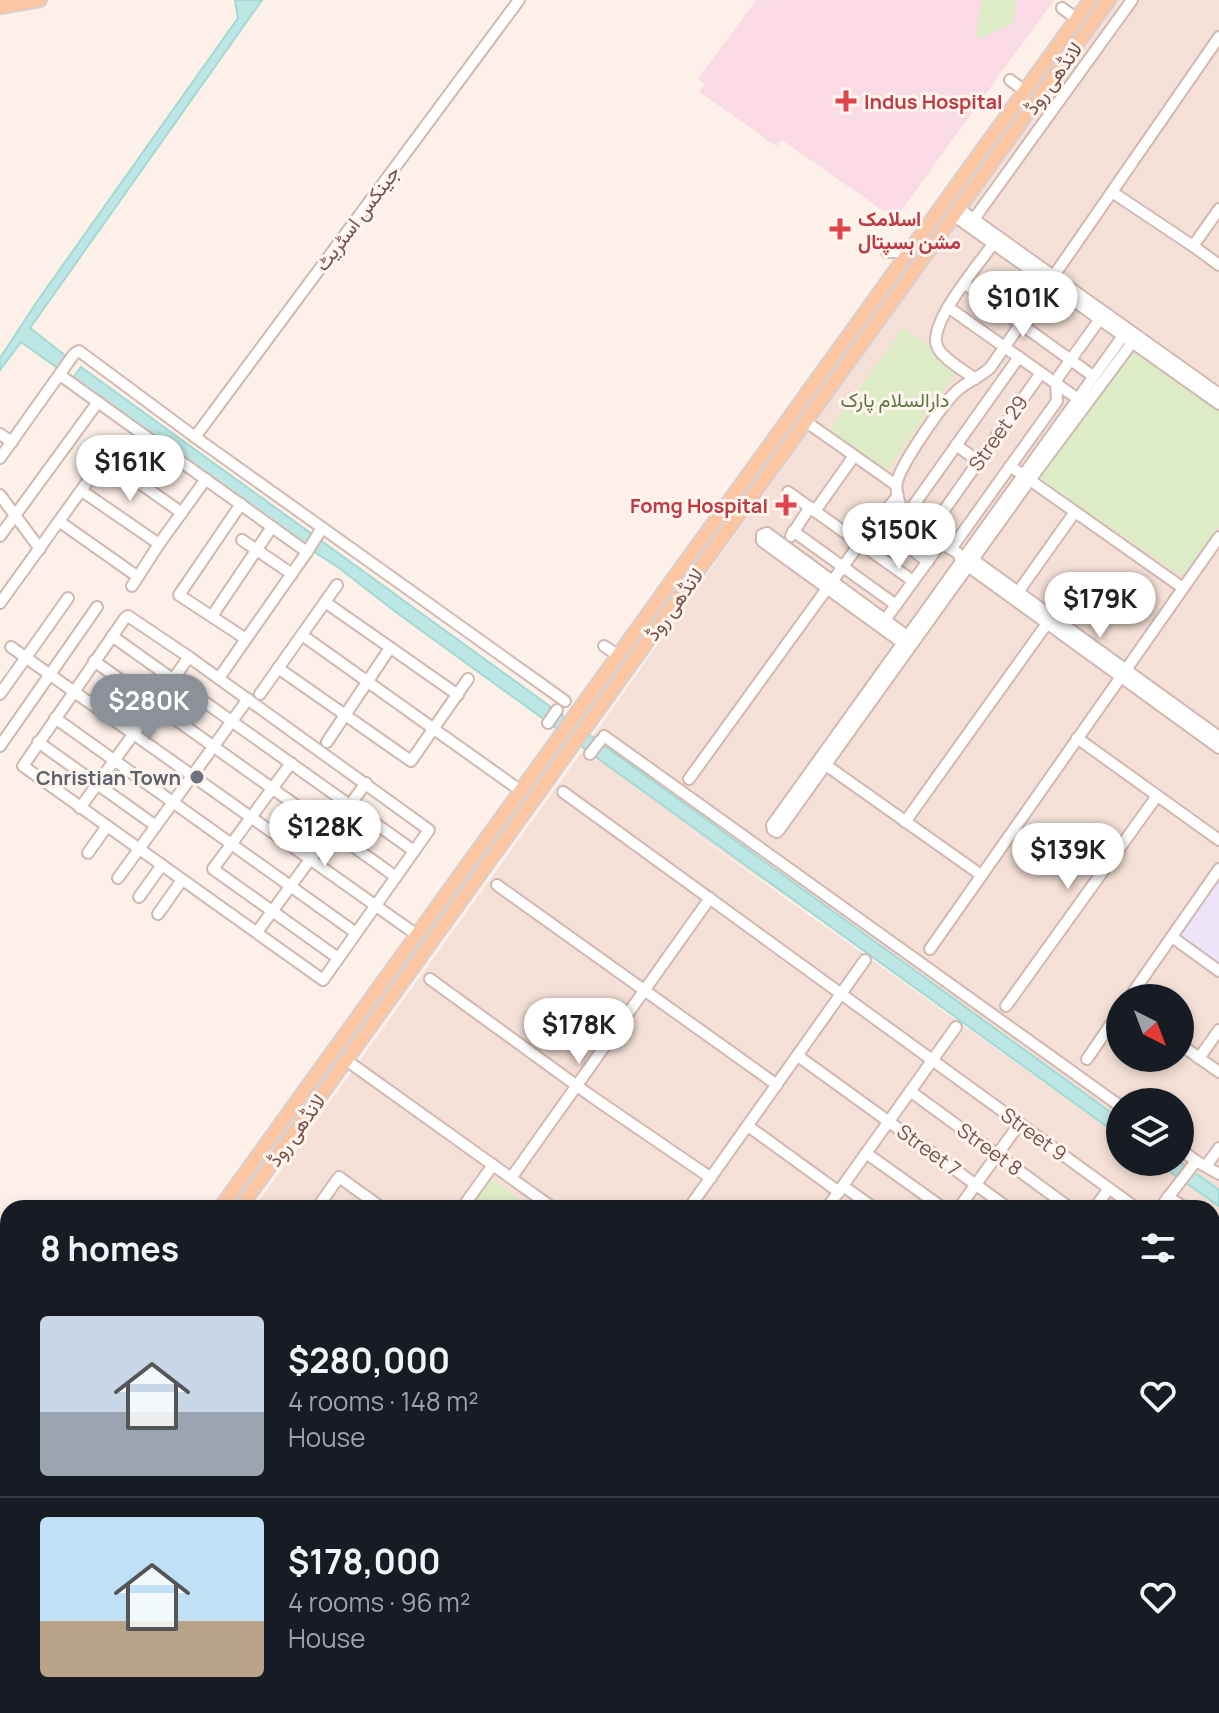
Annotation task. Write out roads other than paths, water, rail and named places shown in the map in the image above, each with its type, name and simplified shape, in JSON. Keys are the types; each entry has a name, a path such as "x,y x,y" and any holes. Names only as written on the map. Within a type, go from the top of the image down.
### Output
{"main road":[{"path":"0,7 40,0"},
{"name":"لانڈھی روڈ","path":"226,1200 1090,0"},
{"name":"لانڈھی روڈ","path":"246,1200 1109,0"}],"street":[{"name":"جینکس اسٹریٹ","path":"195,437 519,0"},
{"path":"974,219 1132,0"},
{"path":"1062,8 1077,19"},
{"path":"689,779 897,491 902,466 945,405 959,389 990,368 1219,37"},
{"path":"1010,80 1025,91"},
{"path":"1112,192 1219,265"},
{"path":"1193,246 1219,209"},
{"path":"956,211 974,219 1100,319 1219,394"},
{"path":"956,211 993,244 1052,280 1219,404"},
{"path":"975,379 942,354 935,338 948,307 993,244"},
{"path":"887,252 909,252"},
{"path":"965,284 1093,376"},
{"path":"948,307 1078,399"},
{"path":"822,763 772,825 775,832 908,642 1010,466 1057,401 1056,383 1100,319"},
{"path":"1026,478 1093,376 1130,336"},
{"path":"885,620 928,562 960,555 1026,478 1130,336"},
{"path":"0,458 76,351 79,351 320,531 565,701"},
{"path":"906,516 1019,357"},
{"name":"Street 29","path":"928,533 1041,373"},
{"path":"60,374 307,550"},
{"path":"0,536 98,402"},
{"path":"805,421 897,491 906,516 1217,740"},
{"path":"0,434 12,442"},
{"path":"956,445 978,461"},
{"path":"784,545 854,456"},
{"path":"0,603 103,460 182,513"},
{"path":"1010,466 1183,588"},
{"path":"60,522 135,581 206,479"},
{"path":"82,491 159,544"},
{"path":"788,492 913,581"},
{"path":"0,495 40,549"},
{"path":"241,504 179,595 246,639"},
{"path":"1018,592 1075,512"},
{"path":"876,521 928,562"},
{"path":"212,616 272,527"},
{"path":"219,678 320,531"},
{"path":"793,531 896,605"},
{"path":"908,642 830,585 784,545 767,533 761,537 762,541 830,585 885,620 908,642"},
{"path":"242,540 292,574"},
{"path":"930,949 1218,542"},
{"path":"960,555 1018,592 1050,620"},
{"path":"260,694 337,585"},
{"path":"0,694 68,598"},
{"path":"325,602 458,695"},
{"path":"0,746 97,607"},
{"path":"128,616 429,830 323,980 22,765 112,636 128,616"},
{"path":"905,822 1050,620"},
{"path":"302,635 521,791"},
{"path":"112,636 414,851"},
{"path":"604,646 619,656"},
{"path":"11,647 417,935"},
{"path":"327,742 390,648"},
{"path":"80,808 189,657"},
{"path":"94,661 396,877"},
{"path":"278,668 411,761 468,679"},
{"path":"118,878 248,699"},
{"path":"548,723 557,710"},
{"path":"55,718 356,933"},
{"path":"1077,738 1219,840"},
{"path":"590,754 602,739 1106,1096"},
{"path":"38,742 156,826"},
{"path":"291,763 213,869 338,958"},
{"path":"822,763 981,875"},
{"path":"257,932 366,783"},
{"name":"Street 9","path":"563,792 1123,1200"},
{"path":"1006,1006 1157,796"},
{"path":"88,853 107,826"},
{"path":"139,897 162,865"},
{"path":"1139,984 1219,869"},
{"path":"158,914 182,880"},
{"path":"497,885 777,1085"},
{"path":"511,1178 710,898"},
{"path":"1172,937 1219,971"},
{"path":"699,1200 711,1178 865,960"},
{"path":"430,979 711,1178"},
{"path":"833,1200 956,1027"},
{"path":"1199,1058 1219,1030"},
{"path":"1087,1059 1106,1031"},
{"path":"1194,1054 1219,1072"},
{"name":"Street 7","path":"798,1056 997,1200"},
{"path":"346,1060 542,1200"},
{"name":"Street 8","path":"910,1091 1059,1200"},
{"path":"965,1200 1020,1123"},
{"path":"748,1126 860,1200"},
{"path":"1166,1200 1179,1182 1219,1148"},
{"path":"866,1153 932,1200"},
{"path":"1194,1161 1219,1174"},
{"path":"468,1200 493,1165"},
{"path":"323,1200 339,1177 371,1200"},
{"path":"1101,1200 1109,1188"},
{"path":"1168,1197 1173,1200"}],"water":[{"path":"235,0 262,0 30,328 67,357 59,369 21,342 0,370 0,358 36,303 238,18"},
{"path":"81,367 1106,1109 1106,1126 339,568 72,379"},
{"path":"1194,1172 1219,1190 1219,1200 1210,1200 1176,1176 1194,1176"}],"place":[{"name":"Indus Hospital","path":"846,101"},
{"name":"اسلامک مشن ہسپتال","path":"840,229"},
{"name":"Fomg Hospital","path":"786,505"},
{"name":"Christian Town","path":"197,777"}],"park label":[{"name":"دارالسلام پارک","path":"895,399"}]}
